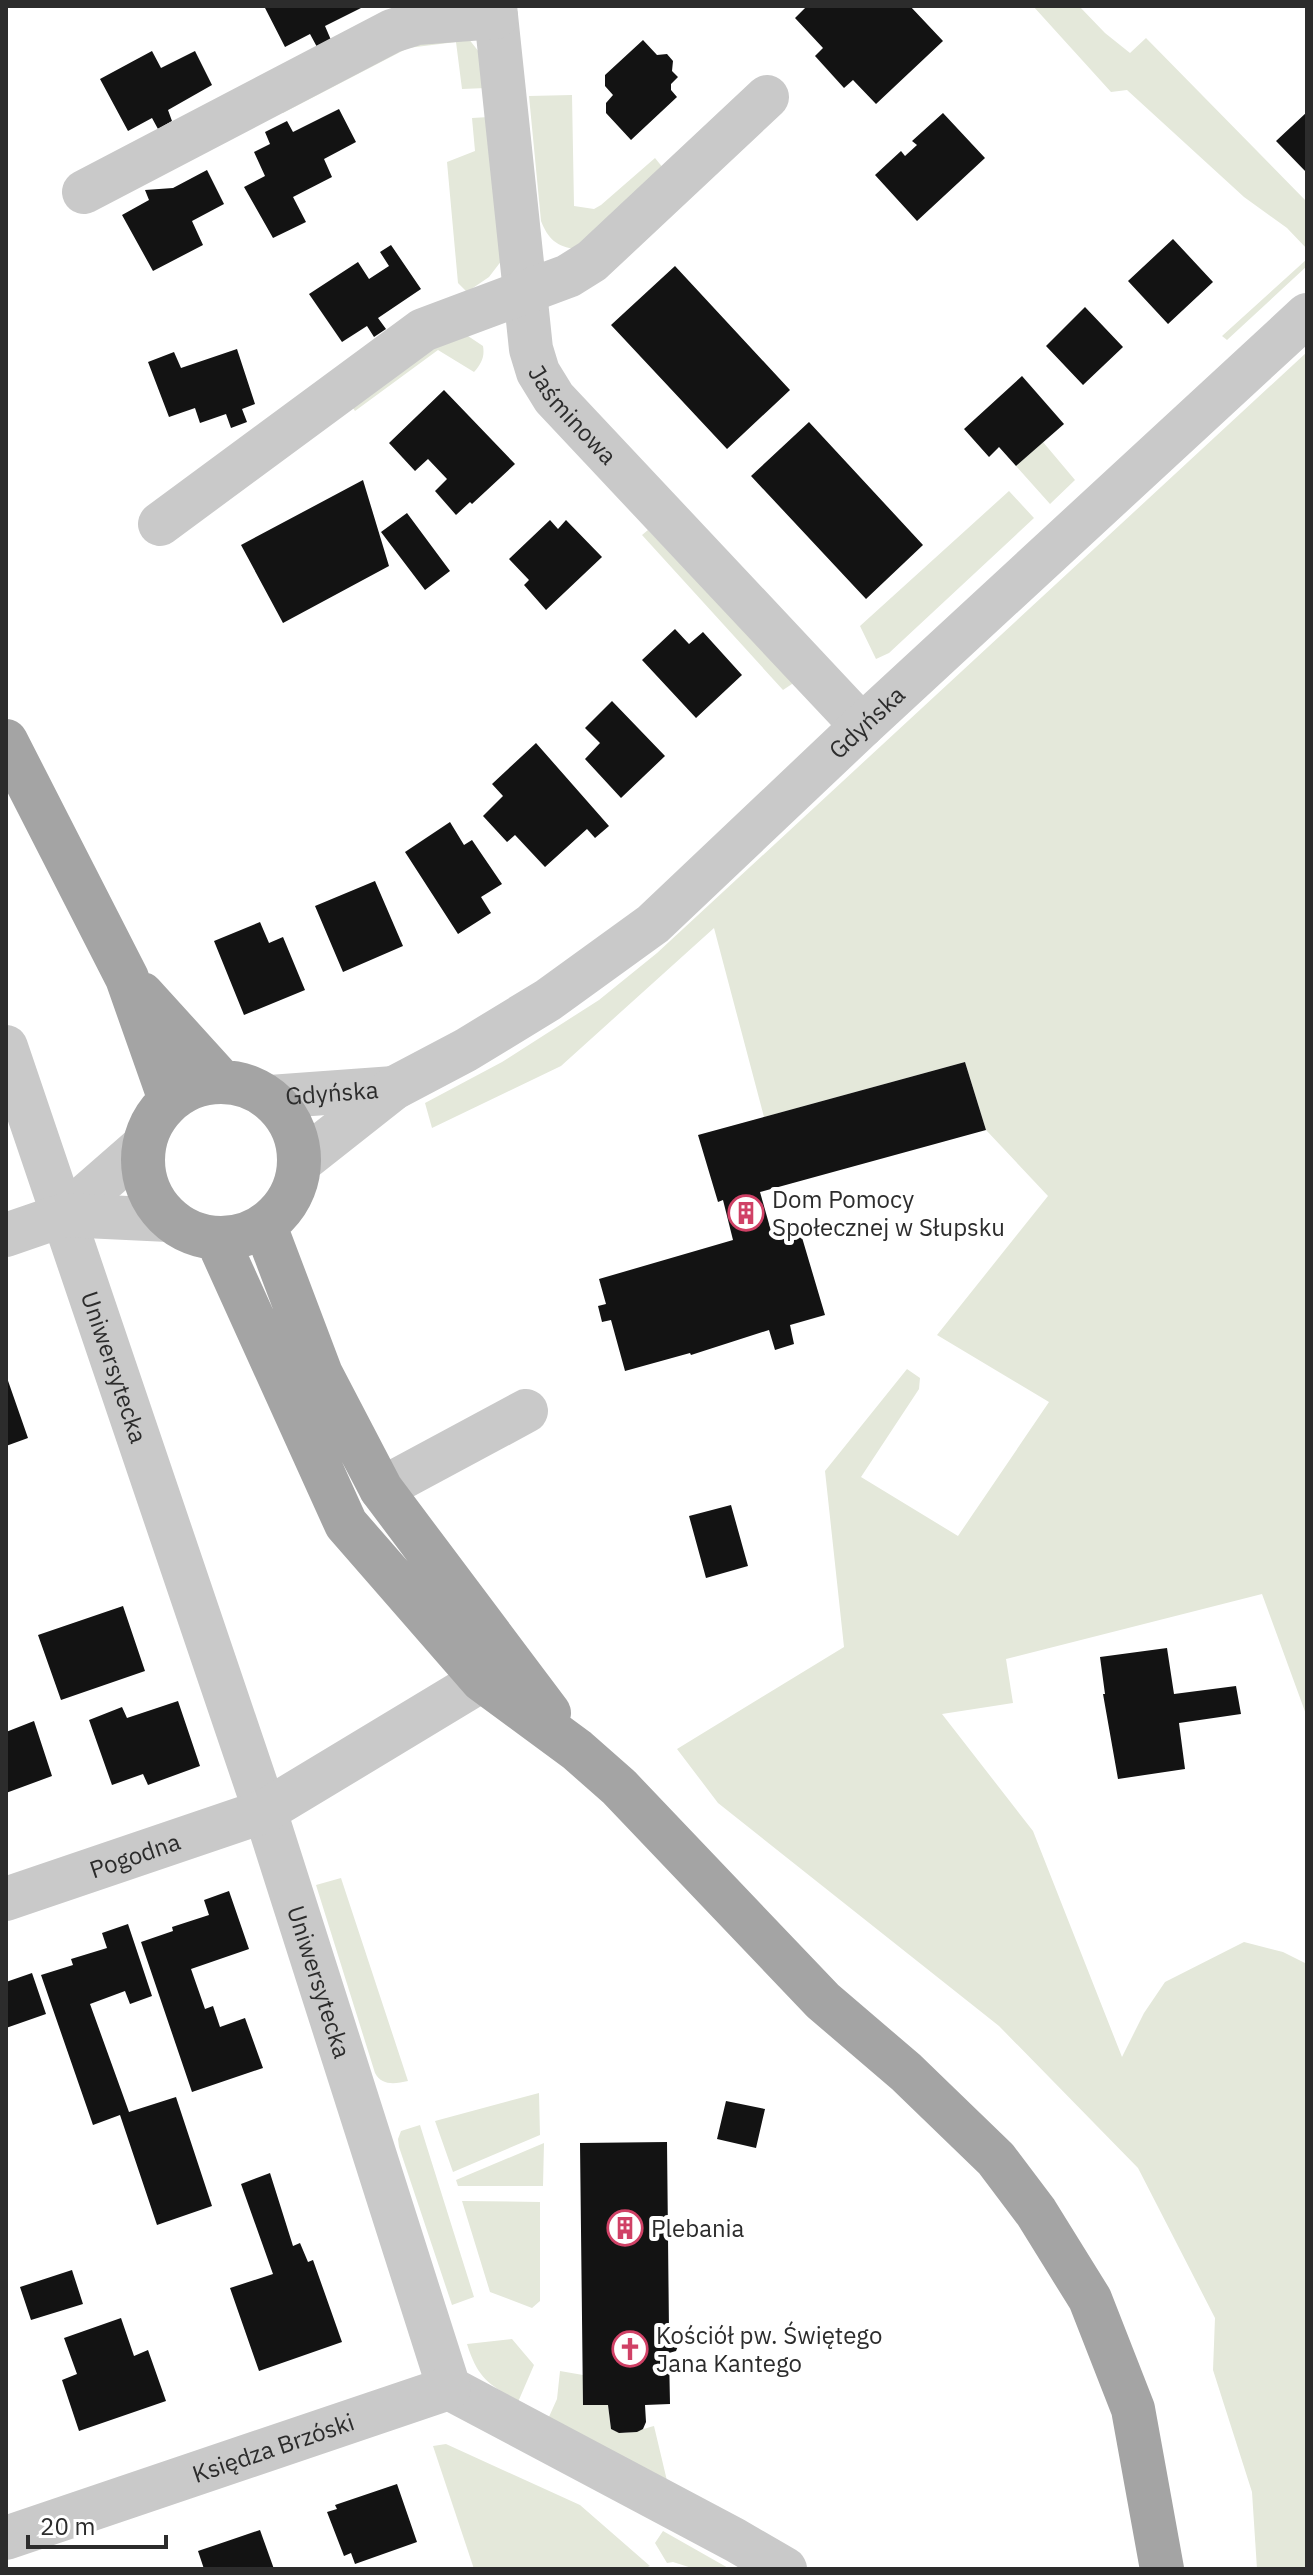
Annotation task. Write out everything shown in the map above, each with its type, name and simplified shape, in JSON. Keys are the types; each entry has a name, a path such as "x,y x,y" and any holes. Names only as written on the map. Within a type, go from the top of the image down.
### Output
{"main road":[{"path":"6,741 127,978 170,1100"},
{"path":"127,978 221,1081"},
{"path":"221,1081 247,1086 270,1097 287,1116 297,1138 299,1163 295,1188 283,1209 265,1226 242,1236 217,1239 192,1234 169,1220 152,1199 143,1173 143,1146 153,1120 170,1100 194,1085 221,1081"},
{"path":"265,1226 321,1374 381,1489 577,1750"},
{"path":"217,1239 346,1524 482,1680 577,1750 619,1787 823,2001 906,2072 996,2159 1036,2212 1090,2299 1133,2409 1162,2569"}],"street":[{"path":"84,192 392,31 417,23 496,11"},
{"name":"Jaśminowa","path":"496,11 531,349 538,372 554,398 862,726"},
{"path":"160,524 423,330 568,276 592,261 767,97"},
{"name":"Gdyńska","path":"299,1163 394,1088 466,1050 548,1000 653,924 862,726 1307,315"},
{"name":"Uniwersytecka","path":"6,1047 265,1811 449,2388"},
{"name":"Gdyńska","path":"270,1097 394,1088"},
{"path":"64,1215 143,1146"},
{"path":"6,1235 64,1215 169,1220"},
{"path":"381,1489 526,1411"},
{"name":"Pogodna","path":"6,1899 265,1811 482,1680"},
{"path":"449,2388 785,2569"},
{"name":"Księdza Brzóski","path":"6,2538 449,2388"}],"shaded area":[{"path":"1033,6 1079,6 1130,53 1146,38 1307,202 1307,249 1287,228 1244,197 1127,90 1111,92"},
{"path":"468,38 483,57 486,88 462,89 456,42 408,48 283,113 281,109 406,42"},
{"path":"572,95 574,206 594,209 601,205 655,158 668,174 576,249 554,241 541,221 529,96"},
{"path":"489,117 502,260 489,277 467,292 458,283 447,162 475,151 472,118"},
{"path":"1307,259 1307,266 1227,340 1222,336"},
{"path":"462,332 483,346 482,360 474,372 438,350 355,411 350,404 437,337"},
{"path":"1307,352 1307,1717 1262,1594 1006,1659 1013,1703 942,1714 1033,1831 1122,2057 1144,2013 1165,1982 1244,1942 1283,1952 1307,1964 1307,2569 1257,2569 1252,2492 1213,2370 1215,2318 1138,2168 999,2026 718,1803 677,1749 844,1647 825,1471 907,1369 920,1378 919,1389 861,1477 958,1536 1049,1402 937,1335 1048,1196 986,1130 965,1062 764,1117 714,928 561,1066 432,1128 425,1103 502,1062 599,1000 657,953"},
{"path":"1043,442 1075,480 1050,504 1016,466"},
{"path":"1009,491 1034,518 889,653 876,659 860,626"},
{"path":"648,530 795,682 783,690 642,535"},
{"path":"341,1878 408,2081 385,2082 375,2073 316,1885"},
{"path":"539,2093 540,2135 453,2172 435,2121"},
{"path":"420,2125 474,2297 452,2305 399,2147 401,2131"},
{"path":"544,2143 543,2186 458,2186 456,2180"},
{"path":"462,2201 540,2202 540,2301 532,2308 490,2292"},
{"path":"512,2339 534,2365 518,2402 485,2379 475,2365 467,2344"},
{"path":"560,2371 583,2375 583,2405 608,2405 611,2429 627,2433 654,2426 668,2485 548,2419 557,2399"},
{"path":"446,2444 580,2505 650,2566 643,2569 474,2569 433,2446"},
{"path":"663,2531 730,2569 695,2569 667,2563 655,2543"}],"building":[{"path":"264,6 365,6 325,26 331,40 317,47 310,34 285,47"},
{"path":"807,6 910,6 943,41 876,104 853,80 844,88 815,56 823,48 795,18"},
{"path":"643,40 657,55 667,54 673,61 672,71 678,77 671,84 671,90 677,97 631,140 606,113 606,103 613,95 605,86 605,75"},
{"path":"152,51 161,68 195,51 212,85 168,110 172,121 158,129 152,118 128,131 100,79"},
{"path":"339,109 356,142 324,159 332,177 293,197 306,222 273,238 244,187 265,176 254,152 270,144 265,132 287,121 293,132"},
{"path":"1307,112 1307,173 1276,141"},
{"path":"943,113 985,158 917,221 875,175 901,151 905,156 917,145 912,141"},
{"path":"207,170 224,204 192,221 203,245 153,271 122,215 149,200 145,190 173,188"},
{"path":"1173,239 1213,282 1168,324 1128,281"},
{"path":"391,245 421,289 378,318 386,329 374,337 367,326 342,342 309,294 358,262 369,279 389,266 380,252"},
{"path":"675,266 790,390 727,449 611,325"},
{"path":"1085,307 1123,347 1083,385 1046,346"},
{"path":"237,349 255,404 242,409 247,422 231,428 226,414 200,423 195,408 169,417 148,362 174,352 181,368"},
{"path":"1022,376 1064,424 1016,466 999,447 989,457 964,429"},
{"path":"444,390 515,464 456,515 435,491 447,479 428,459 415,471 389,443"},
{"path":"809,422 923,545 866,599 751,476"},
{"path":"363,480 389,566 283,623 241,545"},
{"path":"407,513 450,571 425,590 381,532"},
{"path":"550,520 558,529 566,520 602,557 546,610 524,585 529,580 509,559"},
{"path":"675,629 689,644 703,632 742,675 696,718 642,660"},
{"path":"612,701 665,756 621,798 585,759 600,743 585,728"},
{"path":"536,743 609,826 595,838 587,829 545,867 515,835 507,842 483,816 503,796 492,784"},
{"path":"450,822 464,845 472,840 502,884 481,897 491,913 458,934 405,852"},
{"path":"375,881 403,946 343,972 315,906"},
{"path":"260,922 269,943 283,937 305,990 244,1015 214,941"},
{"name":"Dom Pomocy Społecznej w Słupsku","path":"965,1062 986,1130 760,1192 771,1231 798,1224 825,1315 790,1325 794,1344 775,1350 769,1330 691,1355 625,1371 611,1320 602,1322 598,1306 606,1304 599,1279 733,1240 723,1200 718,1202 698,1135"},
{"path":"6,1375 28,1438 6,1446"},
{"path":"731,1505 748,1566 706,1578 689,1516"},
{"path":"123,1606 145,1671 61,1700 38,1635"},
{"path":"1167,1648 1174,1694 1236,1686 1241,1714 1179,1723 1185,1769 1118,1779 1103,1694 1100,1657"},
{"path":"178,1701 200,1766 148,1785 143,1774 112,1785 89,1720 122,1707 127,1718"},
{"path":"34,1721 52,1776 6,1793 6,1732"},
{"path":"229,1891 249,1949 191,1969 205,2009 213,2006 220,2027 245,2018 263,2068 192,2092 141,1942 173,1931 172,1927 209,1915 204,1900"},
{"path":"128,1924 152,1996 130,2004 125,1991 90,2004 129,2112 176,2097 212,2206 157,2225 120,2115 93,2125 41,1975 73,1965 71,1959 107,1948 102,1933"},
{"path":"32,1973 46,2014 6,2028 6,1982"},
{"path":"726,2101 765,2109 756,2148 717,2139"},
{"path":"667,2142 669,2331 676,2334 680,2341 676,2351 669,2353 670,2404 645,2405 646,2422 643,2429 619,2433 611,2429 608,2405 583,2405 580,2143"},
{"path":"270,2173 293,2246 300,2243 308,2262 313,2260 342,2342 259,2371 230,2288 273,2274 241,2184"},
{"path":"72,2270 83,2304 31,2320 20,2287"},
{"path":"121,2318 134,2356 148,2350 166,2401 79,2431 62,2380 77,2374 64,2338"},
{"path":"397,2484 417,2542 355,2564 351,2553 344,2556 327,2512 337,2509 335,2505"},
{"path":"260,2530 274,2569 204,2569 198,2551"}],"place":[{"name":"Dom Pomocy Społecznej w Słupsku","path":"746,1213"},
{"name":"Plebania","path":"625,2228"},
{"name":"Kościół pw. Świętego Jana Kantego","path":"630,2349"}]}
